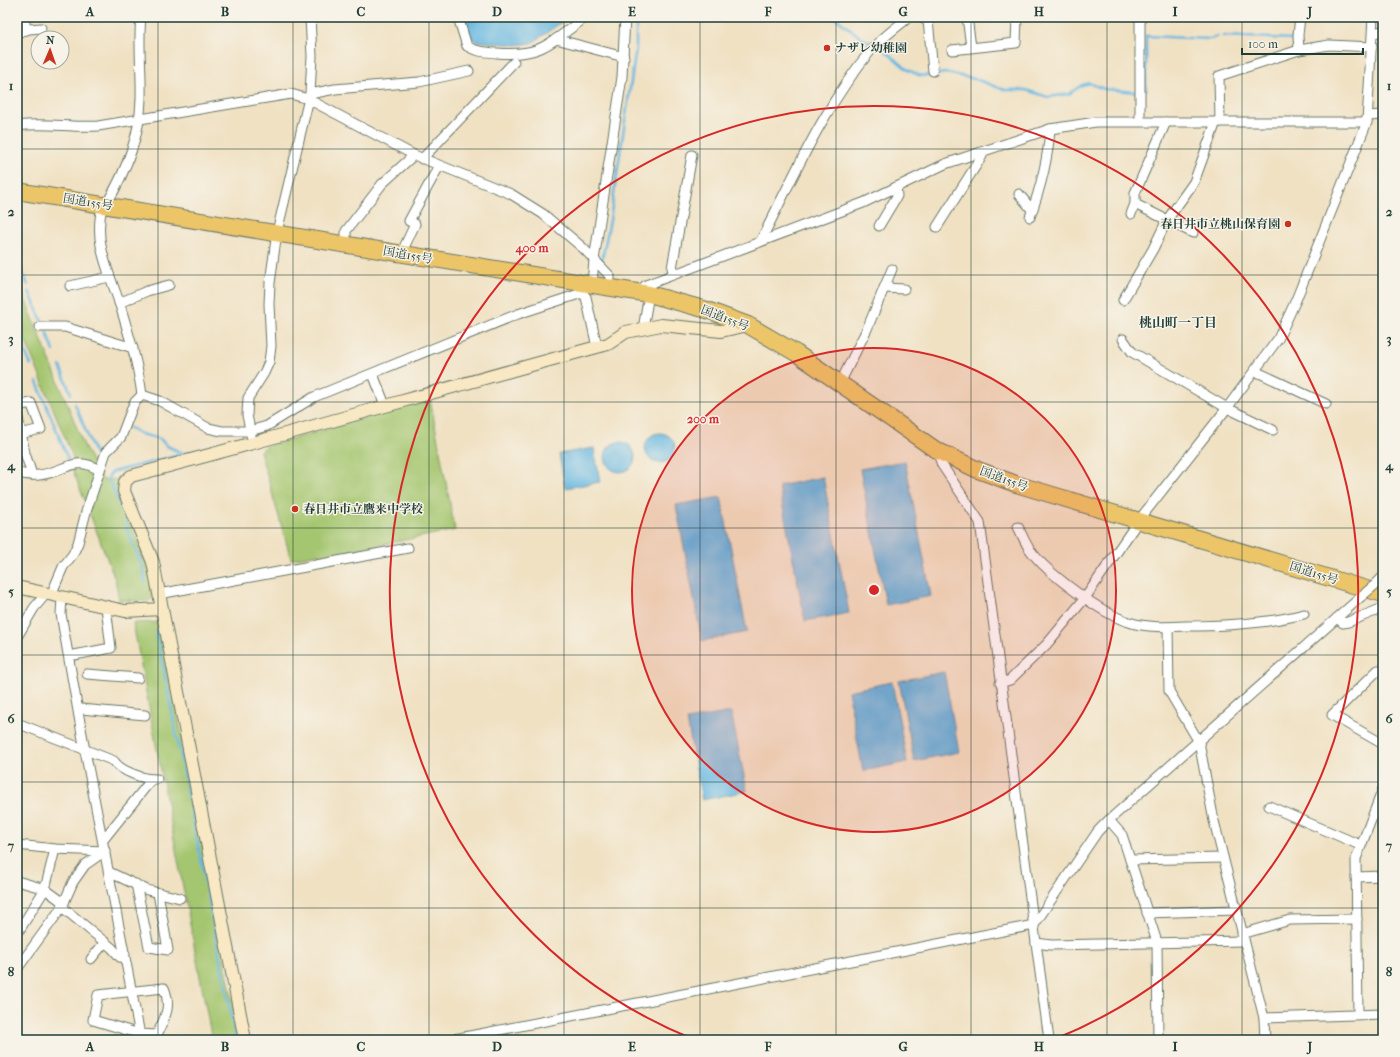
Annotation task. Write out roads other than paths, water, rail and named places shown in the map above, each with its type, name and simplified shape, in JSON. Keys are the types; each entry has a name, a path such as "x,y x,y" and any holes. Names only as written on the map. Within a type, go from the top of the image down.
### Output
{"highway":[{"name":"国道155号","path":"17,191 277,232 585,287 610,287 644,293 706,310 748,325 796,353 936,450 978,470 1016,484 1138,520 1381,585"}],"street":[{"path":"24,17 26,30"},
{"path":"141,17 141,101 137,135 120,181 105,205 98,230 100,245 109,277 133,348 142,395"},
{"path":"254,444 247,415 248,398 264,374 269,362 271,346 269,290 277,232 309,96 312,56 310,17"},
{"path":"458,17 467,46 474,50 513,54 536,52 586,17"},
{"path":"597,347 585,287 594,260 622,77 625,17"},
{"path":"760,242 808,148 836,99 873,48 909,17"},
{"path":"923,17 925,20 928,20 933,71"},
{"path":"967,17 971,47"},
{"path":"952,50 1016,43 1017,17"},
{"path":"1140,17 1140,121"},
{"path":"1299,50 1298,35 1300,17"},
{"path":"1000,683 1010,680 1047,644 1085,598 1138,520 1256,371 1278,339 1296,300 1367,119 1373,17"},
{"path":"17,33 42,28"},
{"path":"1372,33 1383,32"},
{"path":"556,39 624,57"},
{"path":"1123,300 1153,248 1167,220 1194,182 1218,122 1219,76 1299,50 1329,45 1372,47"},
{"path":"346,244 346,231 377,190 418,157 514,62"},
{"path":"17,126 55,125 80,127 139,119 291,94 309,96 343,88 419,82 469,71"},
{"path":"309,96 418,157 511,194 543,214 610,276 610,287"},
{"path":"643,329 644,293 646,285 863,203 945,164 1050,129 1096,122 1218,122 1367,119 1383,115"},
{"path":"1131,214 1135,204 1135,193 1166,122"},
{"path":"1019,194 1031,213 1040,191 1048,158 1050,129"},
{"path":"937,227 982,156 982,152"},
{"path":"674,274 672,268 692,155"},
{"path":"401,254 415,224 409,221 439,166"},
{"path":"879,226 897,196 896,188"},
{"path":"1135,204 1193,233"},
{"path":"840,383 867,329 892,269"},
{"path":"70,286 109,277"},
{"path":"119,303 147,291 168,285"},
{"path":"142,395 160,401 208,428 222,431 250,431 267,426 314,397 585,287"},
{"path":"884,288 904,289"},
{"path":"245,1040 153,562 124,491 125,482 131,476 254,444 385,405 608,344 626,332 661,325 721,331 748,325"},
{"path":"40,327 64,327 133,348"},
{"path":"1123,339 1132,352 1227,408 1273,430"},
{"path":"1256,371 1326,404"},
{"path":"373,374 385,405"},
{"path":"17,638 34,608 53,596 63,567 73,554 78,543 99,470 106,452 121,437 134,403 142,395"},
{"path":"17,406 31,403 41,429 20,434"},
{"path":"17,413 20,434 32,475"},
{"path":"936,450 942,465 980,522 1000,683 1049,1040"},
{"path":"17,473 40,475 73,464 87,463 99,470"},
{"path":"1018,527 1031,551 1058,578 1085,598 1129,622 1168,627 1232,625 1281,620 1304,614"},
{"path":"159,594 408,548"},
{"path":"449,1040 1034,925 1098,831 1109,820 1199,742 1336,618 1363,595 1381,585"},
{"path":"17,587 125,611 162,609"},
{"path":"53,596 61,614 85,751 141,1037"},
{"path":"68,656 111,648 106,607"},
{"path":"1336,618 1343,623 1348,622 1383,608"},
{"path":"1168,627 1169,691 1199,742 1214,821 1264,1018 1265,1040"},
{"path":"1383,671 1378,670 1332,715 1383,744"},
{"path":"87,674 138,678"},
{"path":"81,709 145,715"},
{"path":"17,722 85,751 114,761 118,768 155,779 103,840"},
{"path":"1358,1014 1356,859 1360,845 1383,789"},
{"path":"1269,806 1360,845"},
{"path":"1109,820 1122,835 1157,942 1158,1040"},
{"path":"17,845 56,850 105,850"},
{"path":"17,930 20,929 44,888 56,850"},
{"path":"17,969 63,905 85,865 105,850"},
{"path":"1130,860 1223,858"},
{"path":"109,872 158,893 180,898"},
{"path":"1356,877 1383,876"},
{"path":"17,881 44,888 120,957 125,954"},
{"path":"136,884 148,947 168,950 158,893"},
{"path":"1147,913 1236,910"},
{"path":"1036,943 1051,945 1157,942 1243,937 1290,920 1357,919"},
{"path":"91,959 105,942"},
{"path":"164,988 168,999 167,1011 157,1035 141,1037 93,1020 98,995 164,988"},
{"path":"1264,1018 1383,1014"},
{"path":"17,1037 24,1040"}],"water":[{"path":"465,17 569,17 532,43 516,45 475,41 471,38"},
{"path":"660,433 671,437 675,448 671,459 660,463 649,459 645,448 649,437"},
{"path":"620,442 631,446 635,457 631,468 620,472 609,468 605,457 609,446"},
{"path":"594,448 600,482 565,488 559,454"},
{"path":"905,461 931,596 886,605 860,469"},
{"path":"823,477 849,613 805,621 779,486"},
{"path":"721,497 747,632 702,641 676,505"},
{"path":"944,672 959,752 914,761 899,681"},
{"path":"892,682 907,762 863,771 848,691"},
{"path":"731,712 747,791 702,800 687,720"}],"waterway":[{"path":"602,260 610,220 636,49 636,17"},
{"path":"834,17 863,39 873,43"},
{"path":"1146,90 1146,36 1211,39 1218,36"},
{"path":"1223,36 1293,39"},
{"path":"881,47 908,70 921,76 946,73 975,79 1005,90 1026,90 1048,97 1069,94 1082,85 1089,83 1104,89 1136,92"},
{"path":"17,259 28,285"},
{"path":"29,291 43,324"},
{"path":"46,331 54,351"},
{"path":"18,336 31,365"},
{"path":"60,366 71,394"},
{"path":"37,382 68,459"},
{"path":"75,404 95,454 103,451"},
{"path":"128,427 141,434 160,439 167,446 184,454"},
{"path":"145,582 143,568 127,529 127,521 108,478 112,472 239,440"},
{"path":"156,631 236,1040"}],"place":[{"name":"ナザレ幼稚園","path":"827,48"},
{"name":"春日井市立桃山保育園","path":"1288,224"},
{"name":"春日井市立鷹来中学校","path":"295,509"}],"district":[{"name":"桃山町一丁目","path":"1178,322"}]}
